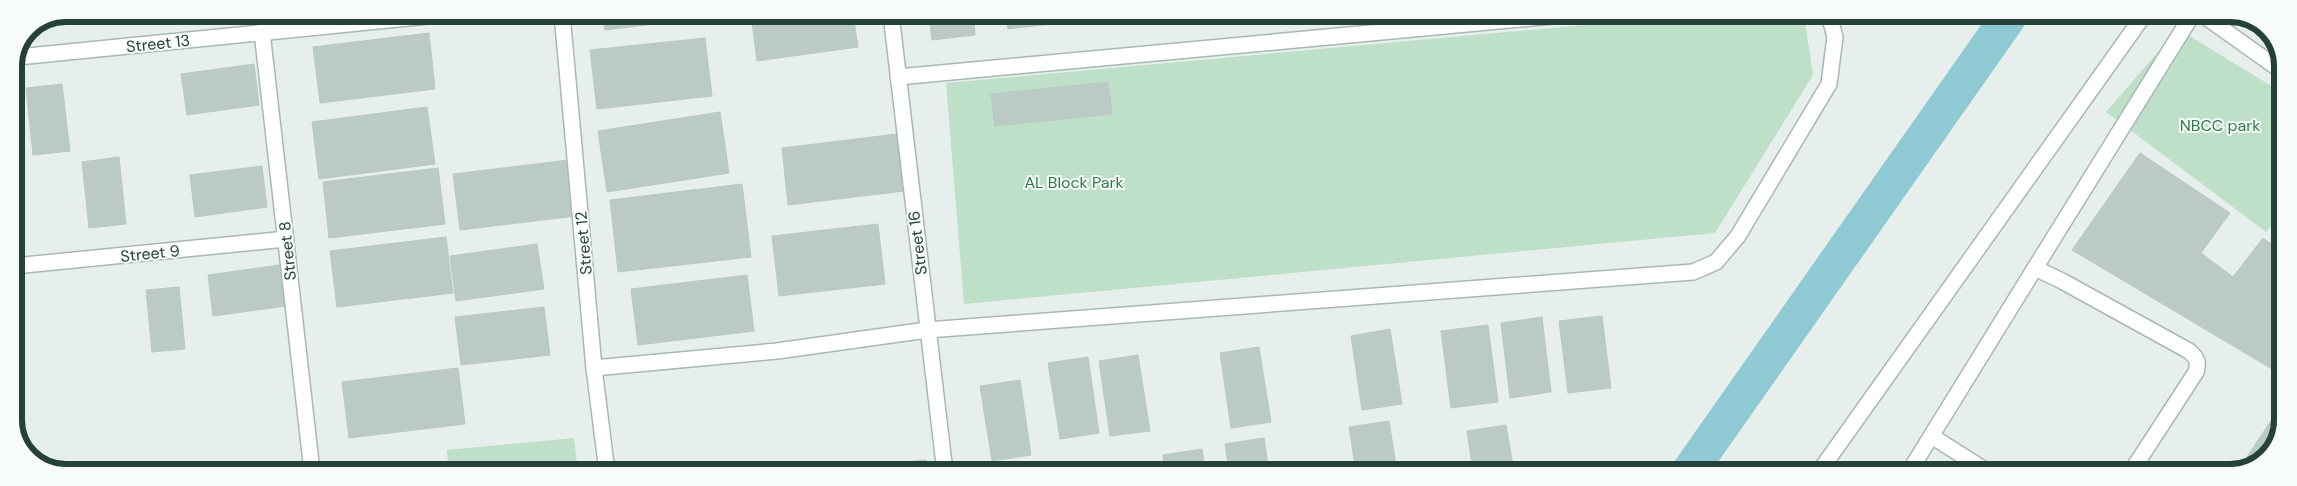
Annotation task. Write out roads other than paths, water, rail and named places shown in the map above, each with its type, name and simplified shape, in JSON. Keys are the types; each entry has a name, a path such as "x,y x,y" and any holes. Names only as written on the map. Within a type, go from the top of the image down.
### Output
{"street":[{"name":"Street 13","path":"24,56 365,22"},
{"name":"Street 12","path":"563,22 594,368 606,463"},
{"name":"Street 16","path":"892,22 944,463"},
{"path":"898,77 1473,22"},
{"path":"594,368 778,351 927,330 1693,272 1716,262 1738,236 1829,84 1835,36 1831,22"},
{"path":"1825,463 2139,22"},
{"path":"1915,463 1933,437 2188,22"},
{"path":"2213,22 2274,66"},
{"name":"Street 8","path":"262,32 311,463"},
{"name":"Street 9","path":"23,265 286,239"},
{"path":"2035,268 2079,290 2189,351 2196,358 2198,365 2196,372 2136,463"},
{"path":"1933,437 1974,463"}],"waterway":[{"path":"1695,463 2005,22"}],"park label":[{"name":"NBCC park","path":"2220,125"},
{"name":"AL Block Park","path":"1074,182"}]}
